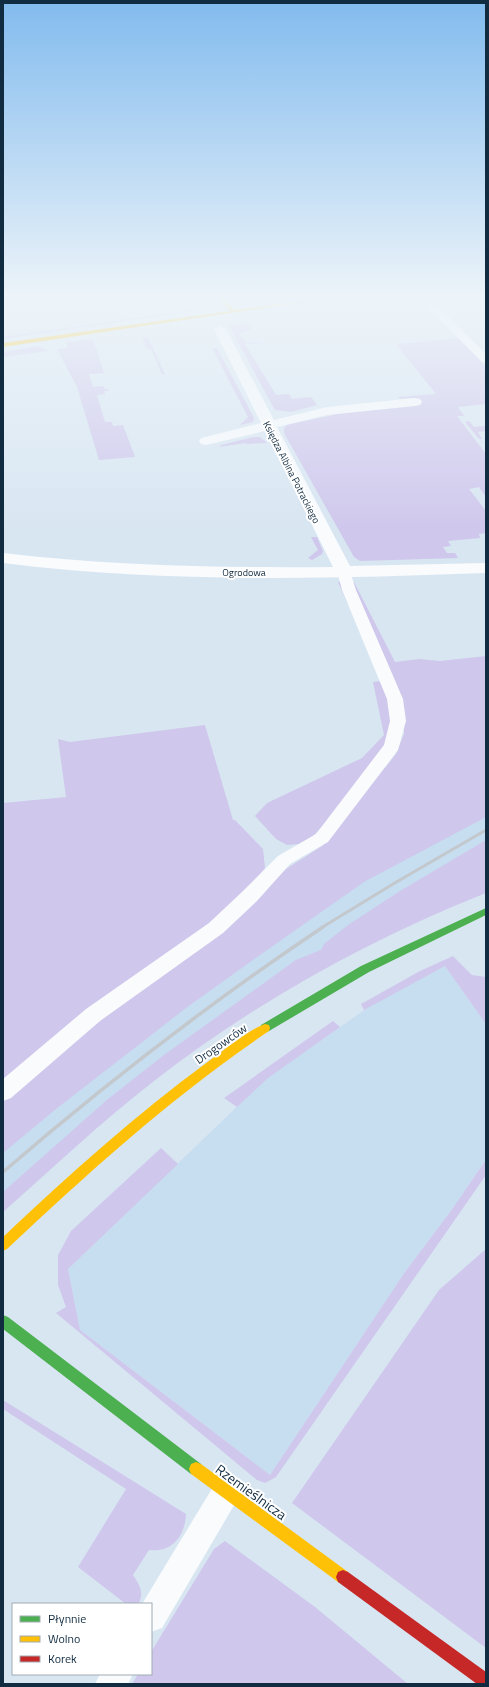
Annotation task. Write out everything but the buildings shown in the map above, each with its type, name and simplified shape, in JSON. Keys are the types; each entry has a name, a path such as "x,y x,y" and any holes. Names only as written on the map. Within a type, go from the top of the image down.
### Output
{"street":[{"name":"Księdza Albina Potrackiego","path":"242,374 344,571"},
{"path":"206,441 327,411 415,402"},
{"name":"Ogrodowa","path":"3,558 74,566 174,571 344,571 486,568"},
{"name":"Drogowców","path":"3,1246 96,1157 176,1091 229,1051 309,1000 360,970 426,936 486,911"},
{"name":"Rzemieślnicza","path":"3,1321 226,1492 486,1681"}],"lane":[{"path":"3,1092 35,1063 93,1015 216,928 250,896 284,860 322,838 392,746 398,721 395,699 385,672 349,590 344,571"},
{"path":"152,1615 226,1492"},
{"path":"111,1684 116,1675"}],"shaded area":[{"path":"70,374 93,374 89,374 93,387 103,386 105,389 111,390 104,391 105,394 97,395 105,422 112,422 113,426 123,425 135,457 99,460 77,387"},
{"path":"225,374 231,374 254,418 253,422 240,425 248,417"},
{"path":"255,374 263,374 276,395 289,394 292,399 311,397 317,405 291,412 275,410"},
{"path":"420,374 486,374 486,404 458,407 464,416 457,416 486,454 486,497 479,487 469,489 486,511 486,533 479,534 480,538 448,541 451,546 443,547 447,553 455,553 458,558 360,561 354,557 284,433 284,428 287,425 342,413 419,404 414,398 400,399 398,397 436,394"},
{"path":"469,421 474,427 486,426 486,431 478,432 482,439 479,439 465,422"},
{"path":"253,437 260,437 267,443 246,443 219,447 221,445"},
{"path":"311,537 317,537 323,551 322,554 312,560 308,558 318,550"},
{"path":"338,582 341,582 389,697 392,730 388,743 331,818 311,838 299,844 287,845 276,839 255,816 267,803 362,758 384,735 373,682 382,681"},
{"path":"352,582 354,582 395,662 419,659 440,661 486,656 486,817 364,882 186,1008 56,1109 3,1153 3,1100 96,1020 253,902 286,869 322,846 396,754 404,734 404,716 395,681"},
{"path":"205,725 233,820 235,820 263,849 265,868 248,889 211,923 191,939 80,1017 40,1048 3,1081 3,803 66,797 58,739 70,742"},
{"path":"486,766 486,881 298,963 3,1204 3,1077"},
{"path":"486,840 486,893 398,931 355,953 313,975 231,1025 192,1052 134,1097 3,1212 3,1192 108,1099 164,1055 296,960 321,950 324,944 348,925 400,891"},
{"path":"453,956 472,975 486,977 486,1024 445,966 364,1010 361,1004 420,971"},
{"path":"445,966 486,1024 486,1159 453,1208 405,1272 270,1475 80,1330 68,1269 267,1078 373,1004"},
{"path":"333,1021 340,1027 268,1078 237,1107 224,1098"},
{"path":"161,1148 178,1164 68,1269 80,1330 270,1475 405,1272 453,1208 485,1161 486,1175 276,1477 265,1483 257,1480 56,1313 66,1307 58,1285 58,1255 71,1231"},
{"path":"486,1249 486,1648 292,1503 439,1290"},
{"path":"3,1400 186,1514 183,1529 176,1541 171,1546 164,1549 149,1550 133,1575 141,1592 138,1603 125,1603 78,1567 126,1489 3,1409"},
{"path":"225,1541 315,1607 408,1684 132,1684 137,1675 152,1675 152,1650 214,1549"}],"railway":[{"path":"321,928 486,830"},
{"path":"3,1172 80,1107 199,1014 281,955 323,927"}],"traffic: fast":[{"path":"265,1028 365,969 486,911"},
{"path":"3,1321 196,1469"}],"traffic: slow":[{"path":"3,1245 129,1130 195,1077 265,1028"},
{"path":"196,1469 343,1577"}],"traffic: jam":[{"path":"343,1577 486,1681"}]}
